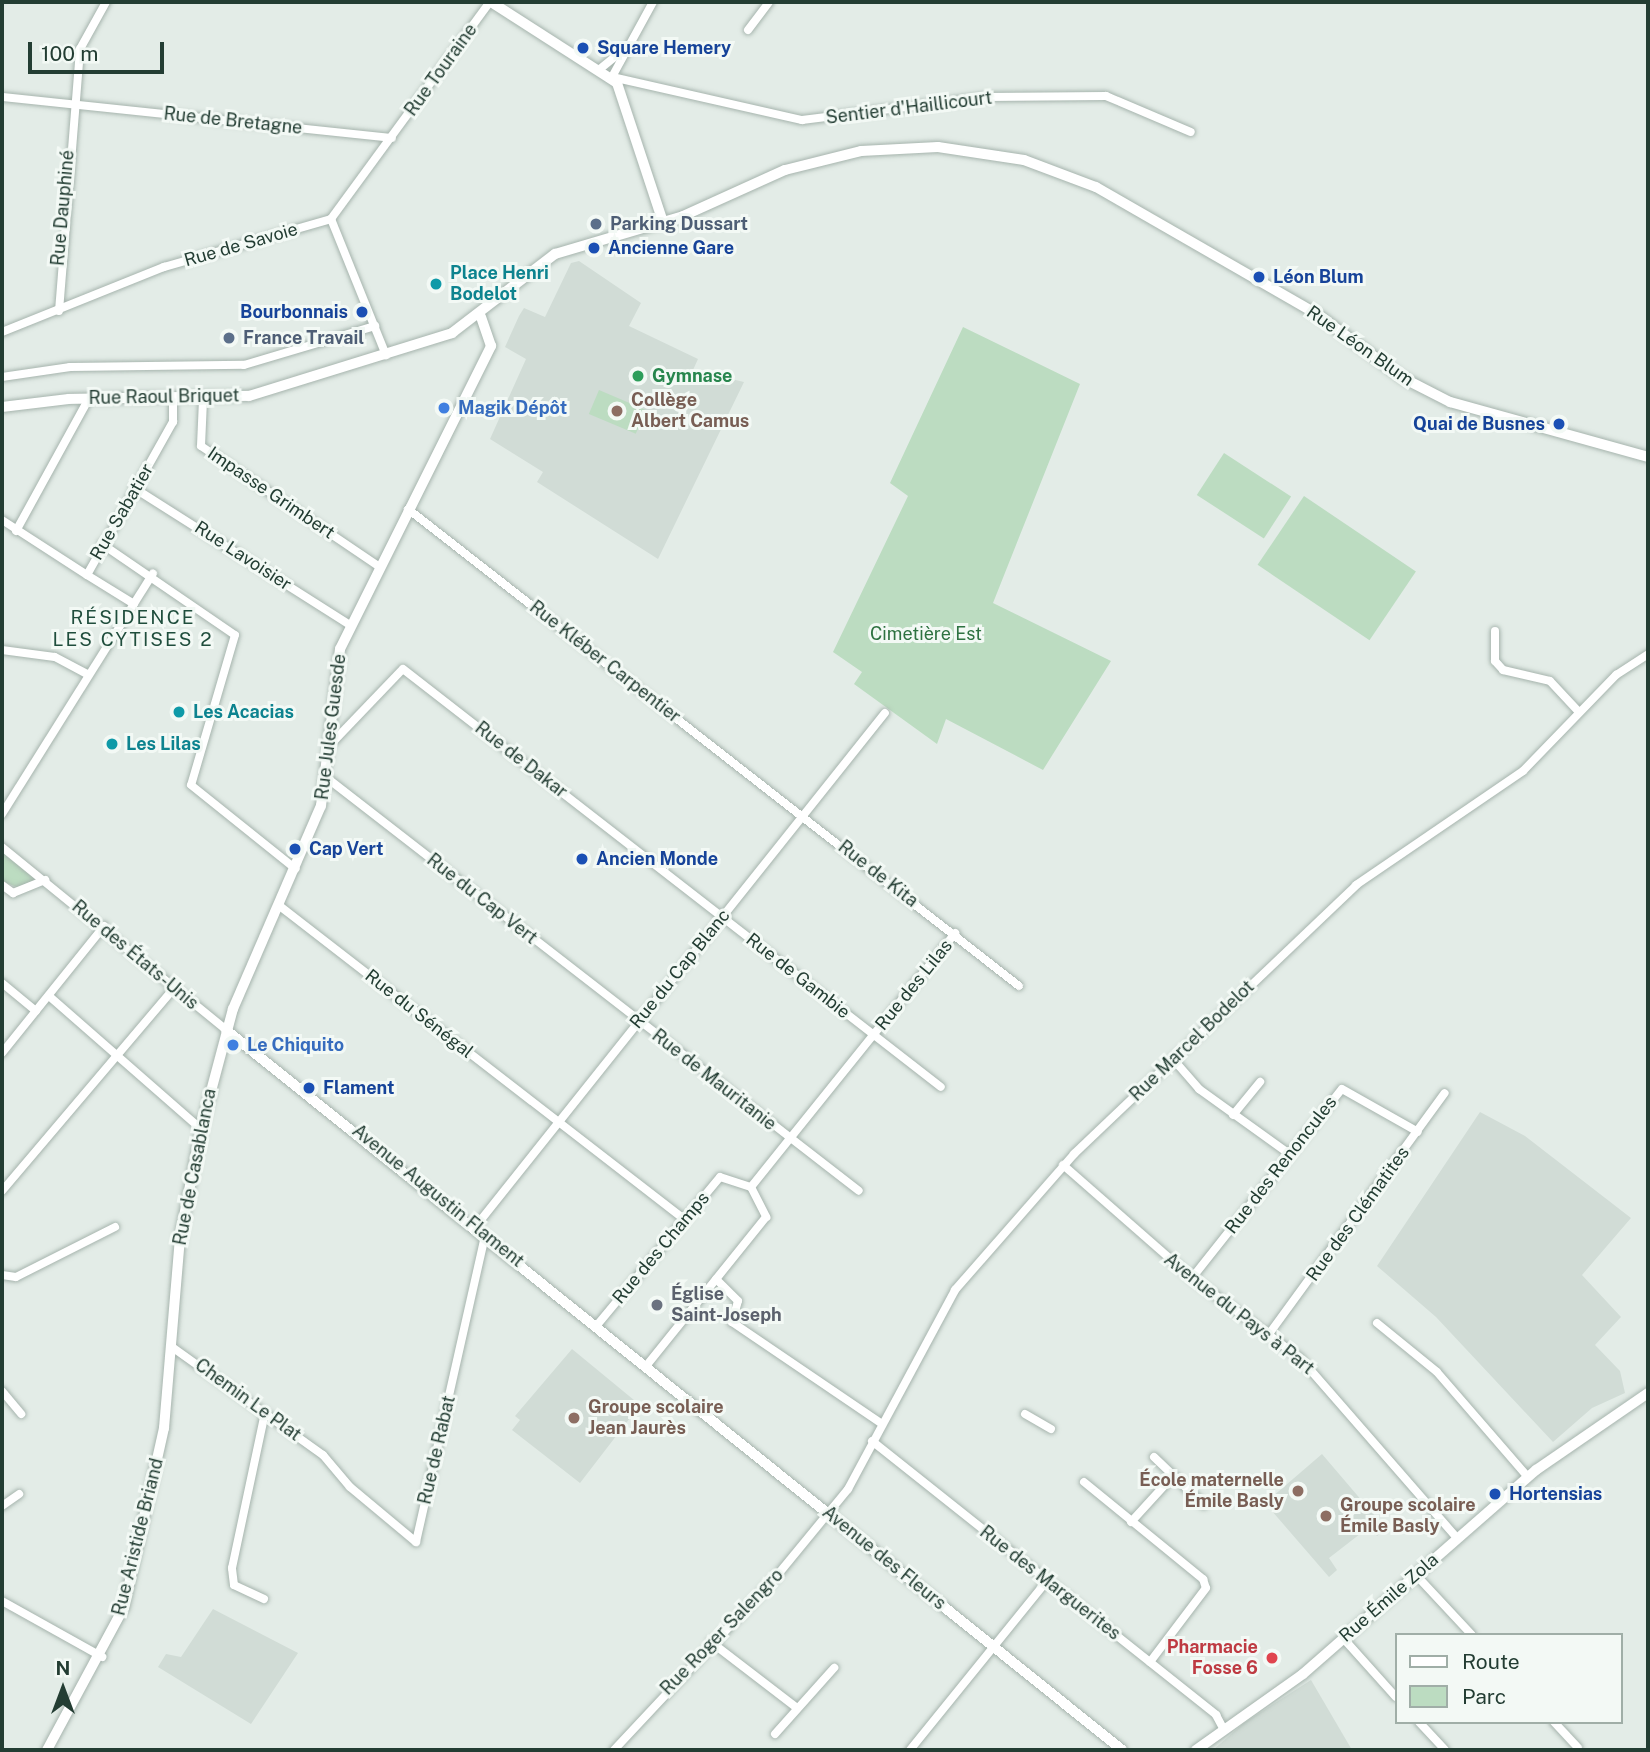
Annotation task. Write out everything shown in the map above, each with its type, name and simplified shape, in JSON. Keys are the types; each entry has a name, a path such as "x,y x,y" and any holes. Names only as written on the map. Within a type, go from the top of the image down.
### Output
{"street":[{"name":"Rue Dauphiné","path":"59,311 80,48 106,2"},
{"path":"491,2 612,77 663,222"},
{"name":"Rue Touraine","path":"392,138 491,2"},
{"path":"612,77 625,48 653,2"},
{"path":"748,30 769,2"},
{"path":"601,68 625,48"},
{"name":"Sentier d'Haillicourt","path":"612,77 802,120 986,97 1086,94 1143,107 1191,132"},
{"name":"Rue de Bretagne","path":"2,97 392,138"},
{"path":"386,355 331,219 392,138"},
{"name":"Rue Léon Blum","path":"663,222 813,161 915,146 1003,155 1062,172 1166,228 1317,314 1426,392 1494,418 1648,457"},
{"name":"Rue de Savoie","path":"2,331 59,311 164,267 331,219"},
{"name":"Rue Raoul Briquet","path":"2,407 89,398 203,400 250,396 386,355 481,317 555,254 663,222"},
{"name":"Rue Jules Guesde","path":"226,1030 281,907 327,778 337,663 350,625 491,346 481,317"},
{"path":"2,377 70,367 244,365 376,326"},
{"path":"16,531 89,398"},
{"name":"Rue Sabatier","path":"134,604 87,575 102,544 173,422 173,399"},
{"name":"Impasse Grimbert","path":"203,400 201,446 379,566"},
{"name":"Rue Lavoisier","path":"134,488 350,625"},
{"name":"Rue Kléber Carpentier","path":"408,509 802,815"},
{"path":"2,520 87,575"},
{"path":"102,544 153,573 235,635 191,785 296,869"},
{"path":"2,814 87,674 153,573"},
{"path":"1494,631 1494,661 1503,670 1550,681 1579,712"},
{"path":"2,650 55,657 87,674"},
{"name":"Rue Marcel Bodelot","path":"829,1513 963,1278 1063,1165 1356,884 1523,771 1579,712 1648,654"},
{"name":"Rue de Dakar","path":"330,745 404,669 722,917"},
{"name":"Rue du Cap Blanc","path":"476,1226 885,713"},
{"name":"Rue du Cap Vert","path":"327,778 638,1021"},
{"name":"Rue de Kita","path":"802,815 955,933"},
{"name":"Rue des États-Unis","path":"2,847 104,926 226,1030"},
{"path":"2,885 13,893 45,880"},
{"name":"Rue du Sénégal","path":"281,907 684,1219"},
{"name":"Rue de Gambie","path":"722,917 941,1087"},
{"path":"2,1053 104,926"},
{"name":"Rue des Lilas","path":"751,1187 955,933 1019,986"},
{"path":"2,983 36,1011"},
{"path":"2,1191 175,987"},
{"path":"49,996 201,1129"},
{"name":"Rue de Mauritanie","path":"638,1021 859,1191"},
{"name":"Rue de Casablanca","path":"173,1306 201,1129 226,1030"},
{"name":"Avenue Augustin Flament","path":"226,1030 476,1226 647,1365"},
{"path":"1173,1059 1233,1115 1289,1153"},
{"path":"1233,1115 1260,1082"},
{"name":"Rue des Renoncules","path":"1192,1278 1342,1089 1419,1132"},
{"name":"Rue des Clématites","path":"1269,1334 1445,1093"},
{"name":"Avenue du Pays à Part","path":"1063,1165 1192,1278 1269,1334 1314,1372 1458,1539"},
{"name":"Rue des Champs","path":"598,1324 720,1177 751,1187"},
{"path":"647,1365 766,1217 751,1187"},
{"path":"2,1275 16,1277 114,1227"},
{"name":"Rue de Rabat","path":"323,1455 350,1487 416,1542 486,1234"},
{"path":"716,1279 738,1301 732,1322 879,1422"},
{"name":"Rue Aristide Briand","path":"47,1750 102,1657 124,1607 151,1496 172,1347 173,1306"},
{"path":"1377,1323 1437,1372 1528,1477"},
{"name":"Chemin Le Plat","path":"172,1347 323,1455"},
{"name":"Avenue des Fleurs","path":"647,1365 1122,1750"},
{"path":"2,1391 21,1414"},
{"name":"Rue Émile Zola","path":"1196,1750 1343,1638 1528,1477 1648,1393"},
{"path":"264,1599 234,1585 232,1568 265,1412"},
{"path":"1025,1414 1051,1429"},
{"name":"Rue des Marguerites","path":"872,1441 1216,1715 1223,1728"},
{"path":"1154,1457 1204,1505"},
{"path":"1131,1522 1173,1476"},
{"path":"1084,1482 1203,1579 1206,1588 1150,1662"},
{"path":"2,1506 19,1494"},
{"name":"Rue Roger Salengro","path":"614,1750 829,1513"},
{"path":"1416,1574 1470,1633"},
{"path":"910,1750 1047,1581"},
{"path":"2,1601 102,1657"},
{"path":"1343,1638 1394,1695"},
{"path":"711,1642 797,1708"},
{"path":"775,1734 834,1668"},
{"path":"1421,1724 1445,1750"},
{"path":"1556,1724 1578,1748"}],"shaded area":[{"name":"Collège Albert Camus","path":"579,261 641,303 629,326 698,359 693,370 744,382 658,559 537,482 543,472 490,439 526,359 505,347 519,316 524,308 545,317 571,263"},
{"path":"1480,1112 1525,1136 1631,1218 1582,1275 1621,1317 1595,1345 1620,1371 1625,1393 1592,1408 1553,1442 1436,1317 1377,1266"},
{"name":"Groupe scolaire Jean Jaurès","path":"572,1349 640,1405 580,1483 512,1430 520,1420 515,1416"},
{"name":"Groupe scolaire Émile Basly","path":"1322,1454 1386,1529 1377,1536 1369,1527 1329,1558 1337,1570 1329,1577 1265,1503"},
{"path":"213,1609 298,1653 251,1724 158,1667 166,1654 181,1657"},
{"path":"1311,1680 1352,1750 1213,1750 1244,1723"}],"green space":[{"name":"Cimetière Est","path":"963,327 1080,384 993,603 1111,661 1043,770 946,719 937,744 854,684 862,672 833,652 908,496 890,483"},
{"path":"599,390 646,410 636,434 589,414"},
{"path":"1224,453 1291,497 1264,539 1197,495"},
{"path":"1304,496 1416,571 1370,640 1258,565"},
{"path":"2,848 33,873 34,880 19,888 2,881"}],"place":[{"name":"Square Hemery","path":"583,48"},
{"name":"Parking Dussart","path":"596,224"},
{"name":"Ancienne Gare","path":"594,248"},
{"name":"Léon Blum","path":"1259,277"},
{"name":"Place Henri Bodelot","path":"436,284"},
{"name":"Bourbonnais","path":"362,312"},
{"name":"France Travail","path":"229,338"},
{"name":"Gymnase","path":"638,376"},
{"name":"Magik Dépôt","path":"444,408"},
{"name":"Collège Albert Camus","path":"617,411"},
{"name":"Quai de Busnes","path":"1559,424"},
{"name":"Les Acacias","path":"179,712"},
{"name":"Les Lilas","path":"112,744"},
{"name":"Cap Vert","path":"295,849"},
{"name":"Ancien Monde","path":"582,859"},
{"name":"Le Chiquito","path":"233,1045"},
{"name":"Flament","path":"309,1088"},
{"name":"Église Saint-Joseph","path":"657,1305"},
{"name":"Groupe scolaire Jean Jaurès","path":"574,1418"},
{"name":"École maternelle Émile Basly","path":"1298,1491"},
{"name":"Hortensias","path":"1495,1494"},
{"name":"Groupe scolaire Émile Basly","path":"1326,1516"},
{"name":"Pharmacie Fosse 6","path":"1272,1658"}],"district":[{"name":"RÉSIDENCE LES CYTISES 2","path":"133,629"}]}
